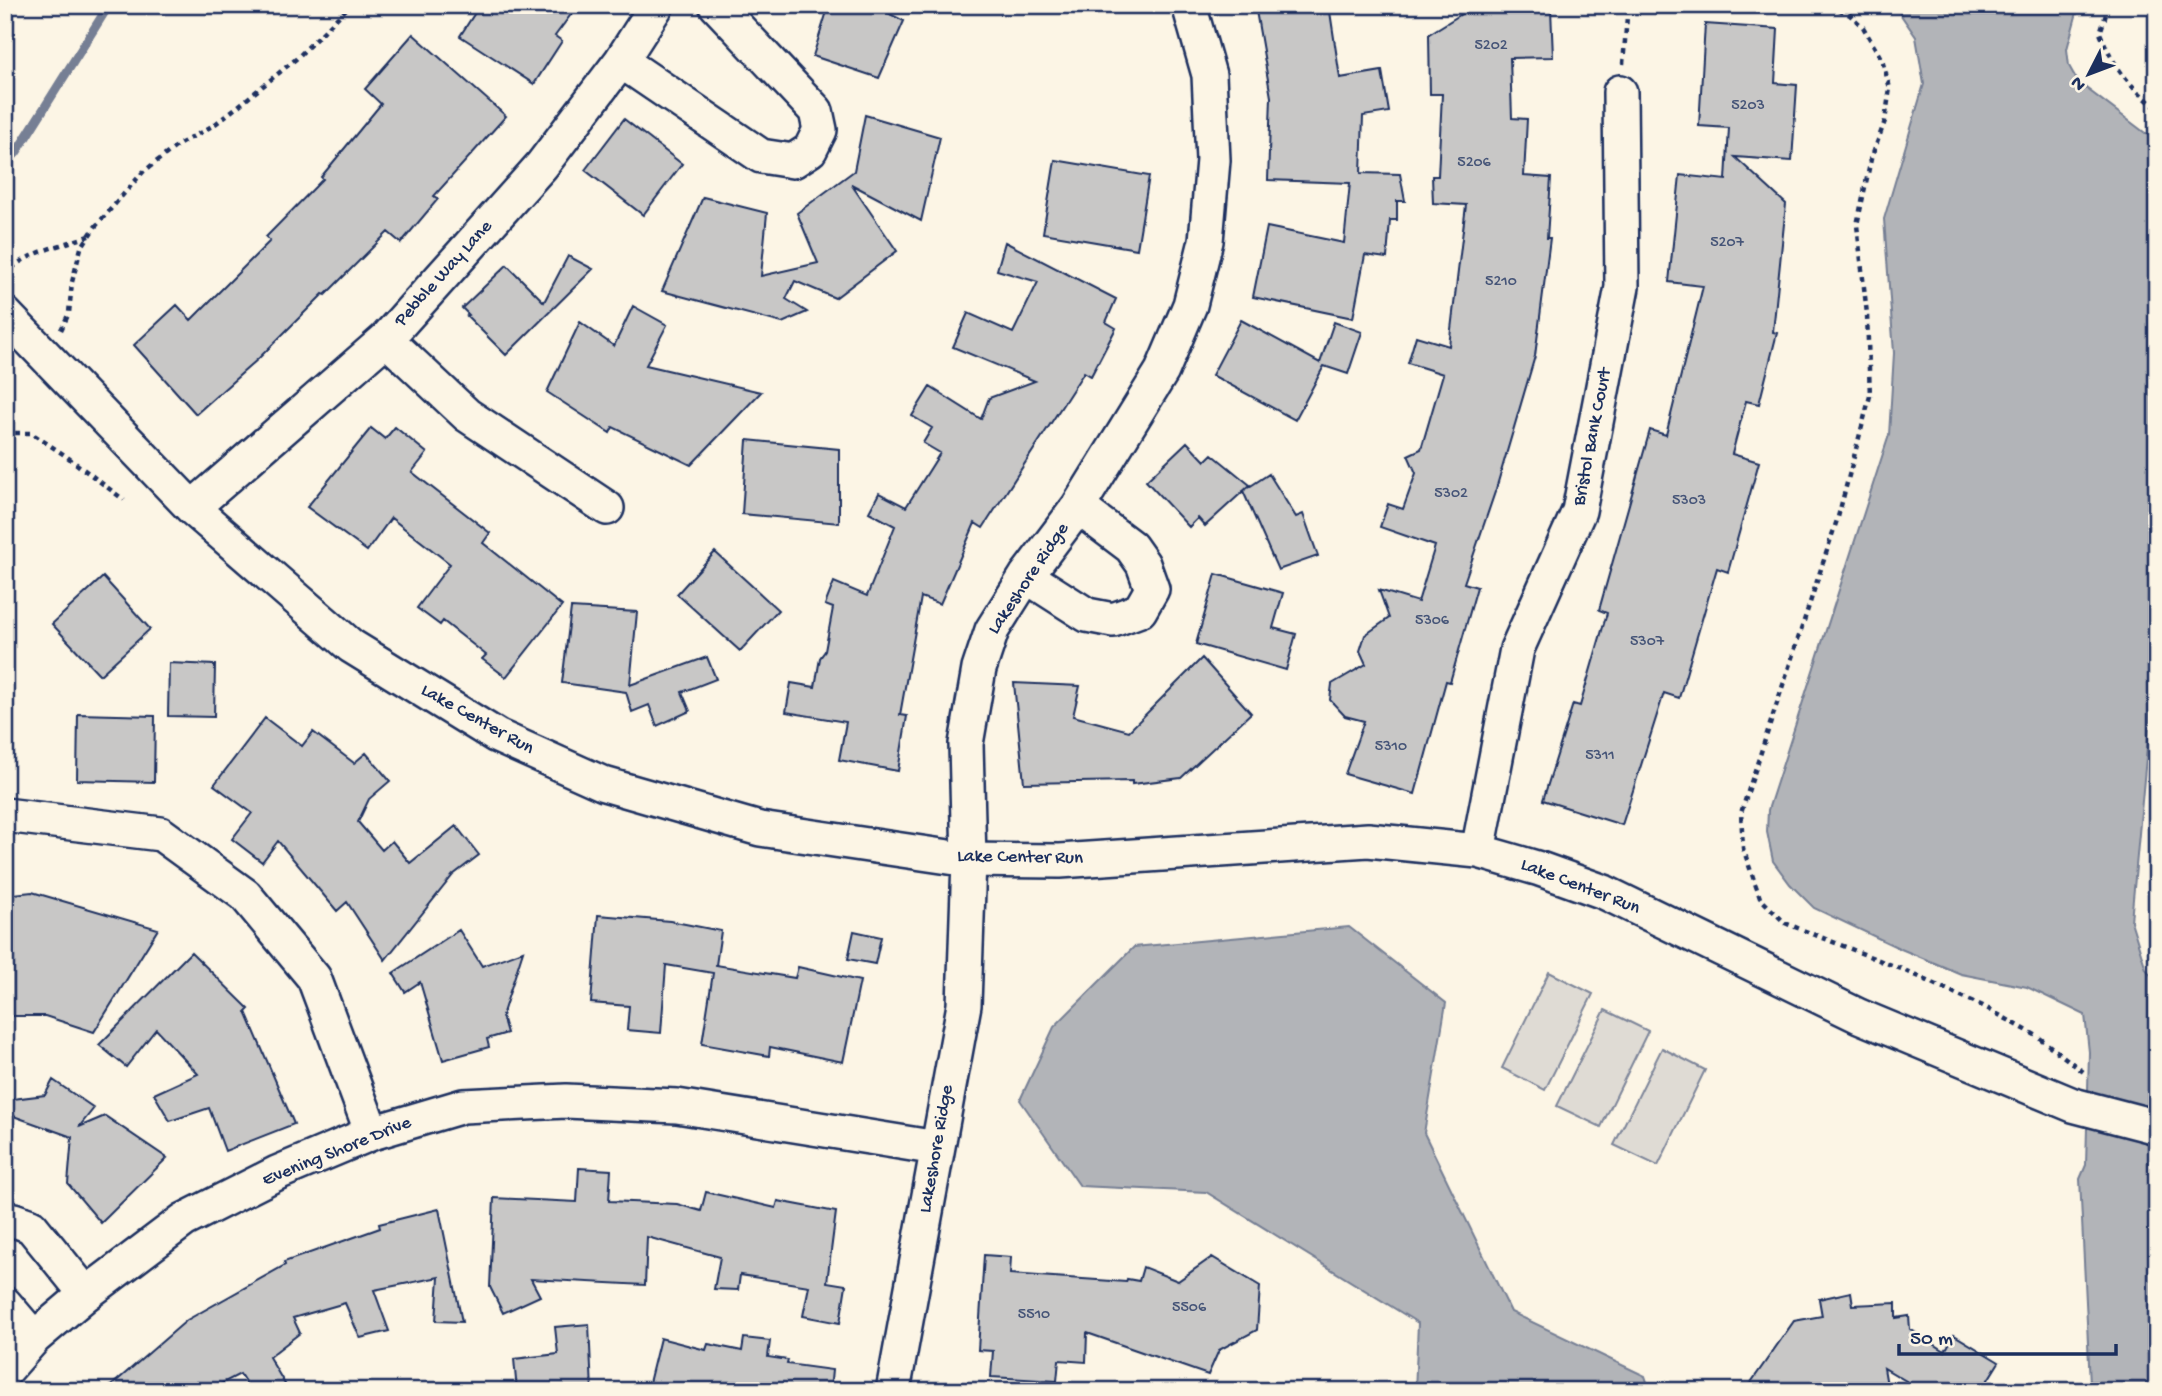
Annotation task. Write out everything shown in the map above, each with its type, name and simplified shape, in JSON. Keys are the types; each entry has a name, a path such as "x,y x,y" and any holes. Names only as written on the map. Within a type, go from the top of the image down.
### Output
{"street":[{"name":"Pebble Way Lane","path":"192,509 386,338 542,165 621,61 657,5"},
{"path":"621,61 761,156 793,161 810,150 820,130 816,111 716,5"},
{"name":"Lakeshore Ridge","path":"893,1391 964,1005 969,860 966,744 979,669 992,630 1026,576 1078,507 1162,371 1190,305 1206,242 1213,160 1209,75 1189,5"},
{"name":"Bristol Bank Court","path":"1478,851 1517,649 1579,511 1622,287 1620,92"},
{"name":"Lake Center Run","path":"5,314 192,509 351,646 497,736 604,784 760,829 969,860 1060,861 1368,840 1478,851 1604,892 1859,1016 2073,1105 2157,1127"},
{"path":"386,338 467,415 607,508"},
{"path":"1026,576 1087,615 1113,620 1140,610 1152,589 1143,564 1131,547 1078,507"},
{"path":"5,815 161,834 246,895 314,978 372,1133"},
{"name":"Evening Shore Drive","path":"5,1371 34,1338 86,1294 184,1220 277,1173 372,1133 463,1106 566,1101 677,1106 937,1148"},
{"path":"5,1222 14,1220 31,1226 86,1294"},
{"path":"5,1304 34,1338"}],"path":[{"path":"60,332 69,313 72,282 81,248 143,172 178,145 214,125 242,103 296,59 350,5"},
{"path":"1620,92 1628,5"},
{"path":"1830,5 1850,15 1863,27 1882,60 1890,88 1885,121 1871,159 1857,225 1867,314 1870,396 1838,517 1741,813 1743,848 1760,898 1785,923 1904,970 1983,1006 2037,1036 2082,1072 2092,1076"},
{"path":"2109,5 2100,33 2112,61 2133,89 2157,108"},
{"path":"5,276 10,270 43,251 89,235"},
{"path":"5,433 31,433 124,500"}],"shaded area":[{"path":"1894,5 2079,5 2067,49 2069,66 2078,82 2157,142 2157,637 2131,921 2146,969 2157,983 2157,1391 2086,1391 2090,1384 2080,1179 2086,1165 2089,1052 2085,1015 2027,987 1961,974 1814,908 1790,884 1773,861 1767,832 1768,810 1889,435 1894,353 1884,219 1924,84 1916,37"},
{"path":"1349,927 1446,1003 1424,1133 1511,1312 1645,1376 1650,1391 1415,1391 1418,1323 1206,1192 1080,1186 1020,1100 1054,1027 1134,947"},
{"path":"1549,972 1593,994 1545,1090 1502,1068"},
{"path":"1605,1010 1648,1031 1601,1127 1557,1106"},
{"path":"1662,1048 1705,1070 1658,1166 1614,1145"}],"building":[{"path":"480,5 578,5 555,36 562,41 534,84 460,36"},
{"path":"829,5 872,5 904,21 879,78 813,56"},
{"path":"1255,5 1329,5 1340,78 1382,71 1389,112 1363,116 1361,173 1400,174 1405,201 1397,201 1397,220 1390,220 1387,258 1365,255 1353,318 1253,297 1267,227 1344,243 1350,183 1268,180 1271,97"},
{"path":"1551,9 1553,57 1510,58 1512,118 1527,119 1524,176 1551,178 1547,238 1550,238 1535,356 1496,489 1464,583 1477,587 1450,682 1446,681 1415,794 1345,774 1364,721 1345,716 1330,700 1332,684 1366,664 1360,651 1365,635 1389,618 1379,590 1418,602 1435,546 1380,527 1388,504 1403,509 1416,473 1408,455 1421,449 1443,374 1408,363 1416,336 1449,346 1466,205 1433,203 1432,176 1438,176 1442,94 1430,94 1429,34 1468,10"},
{"path":"1705,24 1778,29 1775,83 1797,85 1792,161 1735,157 1786,204 1773,332 1777,333 1759,404 1746,401 1732,454 1759,462 1728,572 1717,568 1679,698 1664,693 1622,825 1543,800 1573,704 1580,706 1607,613 1599,610 1650,430 1666,435 1703,286 1669,282 1680,175 1726,180 1729,128 1699,126"},
{"path":"413,34 506,116 434,196 438,199 401,243 388,232 258,359 196,414 134,345 177,305 191,320 270,241 266,237 323,179 321,177 381,104 365,89"},
{"path":"865,115 940,137 921,221 851,184 897,251 835,298 795,281 786,299 807,312 782,323 662,291 703,197 767,213 761,276 818,263 797,213 854,171"},
{"path":"624,119 682,164 643,215 585,170"},
{"path":"1055,160 1149,176 1137,249 1043,233"},
{"path":"1005,242 1116,299 1106,322 1116,328 1091,376 1084,372 983,528 975,523 940,604 921,597 900,715 907,716 898,771 839,760 846,722 786,712 791,683 815,687 833,608 825,605 834,582 867,596 895,526 869,512 879,493 906,507 940,453 923,443 932,428 912,416 930,387 981,419 989,398 1035,381 953,347 968,313 1013,333 1038,282 997,270"},
{"path":"568,256 593,269 506,355 462,308 507,265 544,302"},
{"path":"633,306 667,325 646,365 761,392 691,465 613,427 610,433 547,392 580,322 614,346"},
{"path":"1241,320 1320,363 1334,322 1362,332 1348,374 1324,366 1295,420 1212,375"},
{"path":"395,427 427,453 412,472 490,533 483,543 562,606 506,677 482,659 486,655 443,621 440,625 417,608 450,564 391,518 367,551 307,507 371,428 385,439"},
{"path":"747,440 839,449 839,523 742,514"},
{"path":"1187,442 1205,461 1212,454 1250,485 1205,526 1198,518 1189,527 1146,481"},
{"path":"1269,474 1296,517 1303,514 1318,556 1278,570 1243,491"},
{"path":"715,552 778,610 740,651 677,594"},
{"path":"1216,574 1283,593 1273,628 1296,634 1286,670 1196,644"},
{"path":"103,577 150,629 100,675 52,624"},
{"path":"571,608 637,612 630,685 707,657 716,679 682,692 690,711 657,726 649,705 632,712 626,692 562,683"},
{"path":"1202,658 1251,713 1181,778 1132,784 1132,781 1024,783 1014,683 1080,686 1073,716 1129,731"},
{"path":"169,663 215,665 214,717 168,716"},
{"path":"78,714 155,716 154,782 77,780"},
{"path":"265,718 302,746 313,732 354,763 366,753 390,781 369,799 358,822 382,850 392,841 410,863 456,826 479,855 453,875 385,960 347,902 337,911 278,841 262,862 232,839 252,813 214,785"},
{"path":"32,892 158,929 94,1032 45,1016 5,1016 5,895"},
{"path":"598,915 670,921 721,931 716,965 795,978 798,967 860,981 843,1062 770,1047 769,1056 702,1044 713,973 666,965 661,1033 627,1030 629,1006 591,1003"},
{"path":"459,930 482,966 523,951 502,1016 507,1033 487,1039 489,1047 443,1060 420,982 405,992 393,973"},
{"path":"854,931 881,937 875,964 848,959"},
{"path":"191,952 249,1009 246,1012 294,1124 225,1151 209,1108 170,1121 154,1094 198,1074 156,1029 126,1067 99,1045"},
{"path":"53,1080 94,1108 79,1127 105,1116 167,1158 101,1223 68,1184 72,1137 5,1113 5,1100 45,1095"},
{"path":"579,1168 611,1170 609,1201 677,1204 701,1211 706,1192 776,1208 778,1201 836,1212 827,1282 846,1285 840,1323 803,1316 809,1286 740,1275 738,1290 714,1289 720,1257 647,1237 645,1285 531,1279 540,1296 503,1313 490,1287 494,1198 577,1202"},
{"path":"439,1209 462,1322 436,1321 439,1277 374,1290 389,1331 360,1338 345,1303 293,1318 300,1333 269,1357 289,1391 251,1391 240,1374 207,1391 105,1391 187,1320 285,1265 284,1262 380,1228 379,1224"},
{"path":"984,1255 1011,1257 1010,1274 1126,1282 1127,1279 1139,1281 1143,1267 1178,1281 1212,1257 1260,1286 1257,1330 1219,1350 1208,1375 1087,1333 1086,1362 1059,1360 1057,1381 991,1377 993,1351 978,1350"},
{"path":"1851,1292 1853,1305 1896,1303 1896,1318 1909,1316 1910,1329 1945,1351 1954,1335 1999,1362 1981,1391 1923,1391 1884,1368 1888,1391 1745,1391 1794,1321 1822,1316 1819,1299"},
{"path":"589,1324 592,1391 517,1391 514,1359 558,1354 555,1327"},
{"path":"660,1338 706,1350 708,1344 742,1351 744,1338 770,1341 768,1357 788,1360 787,1364 832,1370 830,1391 647,1391"}],"waterway":[{"path":"5,164 16,153 109,5"}]}
